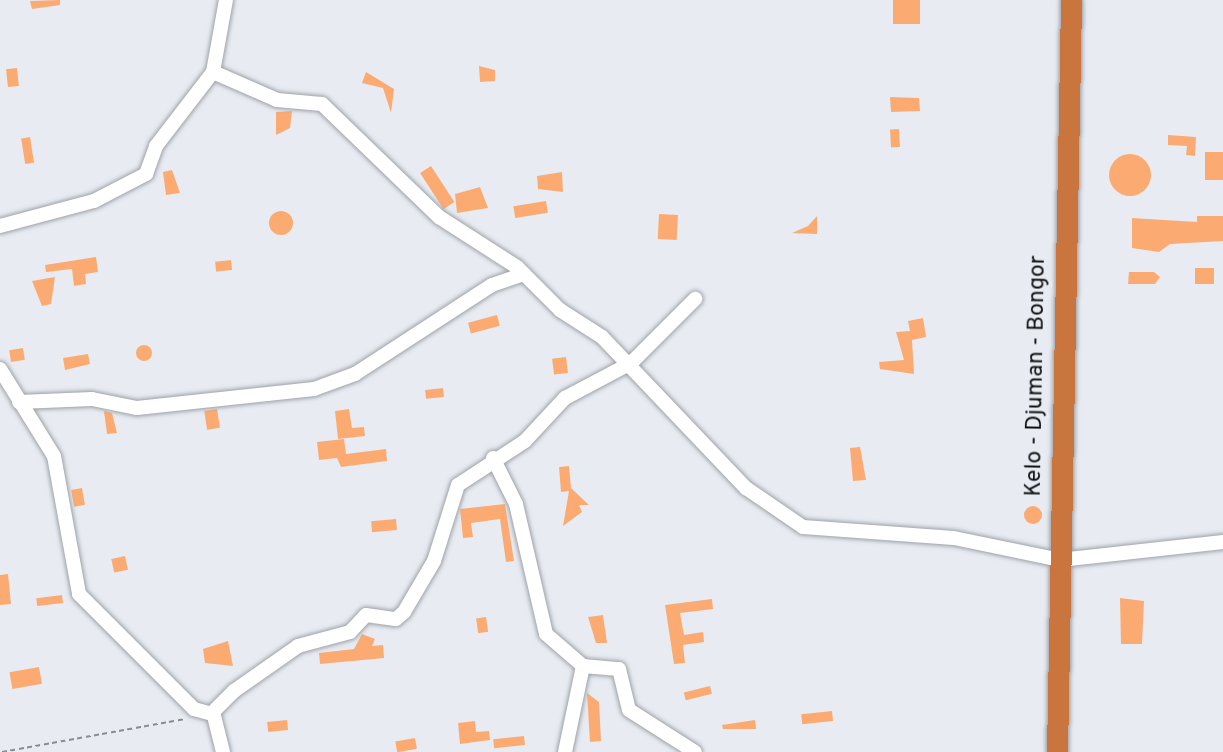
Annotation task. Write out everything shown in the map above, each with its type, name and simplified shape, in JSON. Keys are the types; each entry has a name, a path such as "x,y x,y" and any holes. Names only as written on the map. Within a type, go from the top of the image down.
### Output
{"highway":[{"name":"Kelo - Djuman - Bongor","path":"1057,752 1071,0"}],"street":[{"path":"0,226 94,201 146,174 156,146 213,72 226,0"},
{"path":"213,72 277,100 322,104 439,217 524,274 631,363 746,488 803,527 954,538 1060,560 1223,542"},
{"path":"19,402 92,399 137,408 314,389 355,374 492,285 524,274"},
{"path":"223,752 213,712 234,691 298,646 350,632 366,615 396,619 404,612 434,561 458,485 493,458 525,441 565,398 631,363 695,299"},
{"path":"0,369 54,456 79,594 194,709 209,713"},
{"path":"493,458 516,504 546,634 583,666 619,669 629,710 695,752"},
{"path":"565,752 583,666"}],"path":[{"path":"2,752 139,733 209,713"}],"building":[{"path":"60,0 60,5 32,9 30,1"},
{"path":"893,0 920,0 920,24 893,24"},
{"path":"479,66 495,70 495,81 480,82"},
{"path":"17,68 19,86 8,87 6,69"},
{"path":"366,72 394,89 391,113 383,88 362,83"},
{"path":"890,97 919,98 920,111 891,112"},
{"path":"292,111 290,128 276,135 276,112"},
{"path":"890,129 899,129 900,147 891,147"},
{"path":"1168,135 1196,137 1195,156 1186,155 1187,146 1168,145"},
{"path":"30,137 34,163 25,164 21,138"},
{"path":"1205,152 1223,152 1223,180 1205,180"},
{"path":"1130,154 1145,160 1151,175 1145,190 1130,196 1115,190 1109,175 1115,160"},
{"path":"431,166 454,202 444,209 420,173"},
{"path":"172,170 180,193 166,195 163,172"},
{"path":"562,172 563,192 538,189 537,176"},
{"path":"480,187 488,208 457,213 455,194"},
{"path":"546,201 548,213 515,218 513,206"},
{"path":"281,211 292,218 293,223 286,234 281,235 270,228 269,223 276,212"},
{"path":"659,214 678,215 677,240 658,239"},
{"path":"817,216 817,234 792,233 808,226"},
{"path":"1197,216 1223,216 1223,241 1170,244 1159,252 1132,248 1132,218 1197,222"},
{"path":"96,257 98,272 85,274 86,284 74,286 72,269 46,272 45,265"},
{"path":"231,260 232,270 216,272 215,262"},
{"path":"1195,268 1214,268 1214,284 1195,284"},
{"path":"1129,272 1154,272 1160,277 1155,284 1128,284"},
{"path":"55,277 51,304 42,306 32,281"},
{"path":"497,315 500,326 471,333 468,323"},
{"path":"923,318 926,337 912,340 914,374 880,369 879,362 904,360 896,332 910,331 908,321"},
{"path":"144,345 152,353 144,361 136,353"},
{"path":"23,348 25,360 11,362 9,350"},
{"path":"88,354 90,364 65,370 63,358"},
{"path":"566,357 568,373 554,375 552,359"},
{"path":"443,388 444,397 426,399 425,390"},
{"path":"217,409 220,428 207,430 204,411"},
{"path":"349,409 352,428 364,427 365,436 338,439 335,411"},
{"path":"104,411 112,413 117,433 107,434"},
{"path":"344,439 346,454 386,449 387,461 341,467 337,458 319,460 317,442"},
{"path":"860,447 866,480 853,481 850,448"},
{"path":"569,466 571,488 589,505 579,505 582,512 563,526 569,491 561,492 559,467"},
{"path":"82,488 85,505 74,507 71,490"},
{"path":"505,504 514,561 506,562 500,519 471,523 473,537 463,538 460,509"},
{"path":"1033,506 1039,509 1042,515 1039,521 1033,524 1027,521 1024,515 1027,509"},
{"path":"396,519 397,530 372,532 371,521"},
{"path":"125,556 128,570 114,573 111,559"},
{"path":"8,574 11,604 0,605 0,575"},
{"path":"62,595 63,603 37,606 36,598"},
{"path":"1120,598 1144,601 1142,644 1121,644"},
{"path":"712,599 713,609 680,613 684,635 703,632 704,642 683,645 685,663 674,664 665,605"},
{"path":"603,615 607,643 596,643 588,617"},
{"path":"486,617 488,632 478,633 476,618"},
{"path":"362,634 375,639 372,646 383,645 384,658 320,664 319,653 354,649"},
{"path":"228,641 233,666 205,663 203,649"},
{"path":"39,667 42,684 12,689 9,672"},
{"path":"710,686 712,694 686,700 684,693"},
{"path":"587,693 599,702 601,741 590,742"},
{"path":"832,711 833,721 802,724 801,714"},
{"path":"287,720 288,730 268,732 267,722"},
{"path":"755,720 756,729 723,729 722,725"},
{"path":"475,721 476,732 489,731 490,740 460,744 458,723"},
{"path":"524,736 525,745 494,748 493,739"},
{"path":"415,738 417,749 397,752 395,741"}]}
